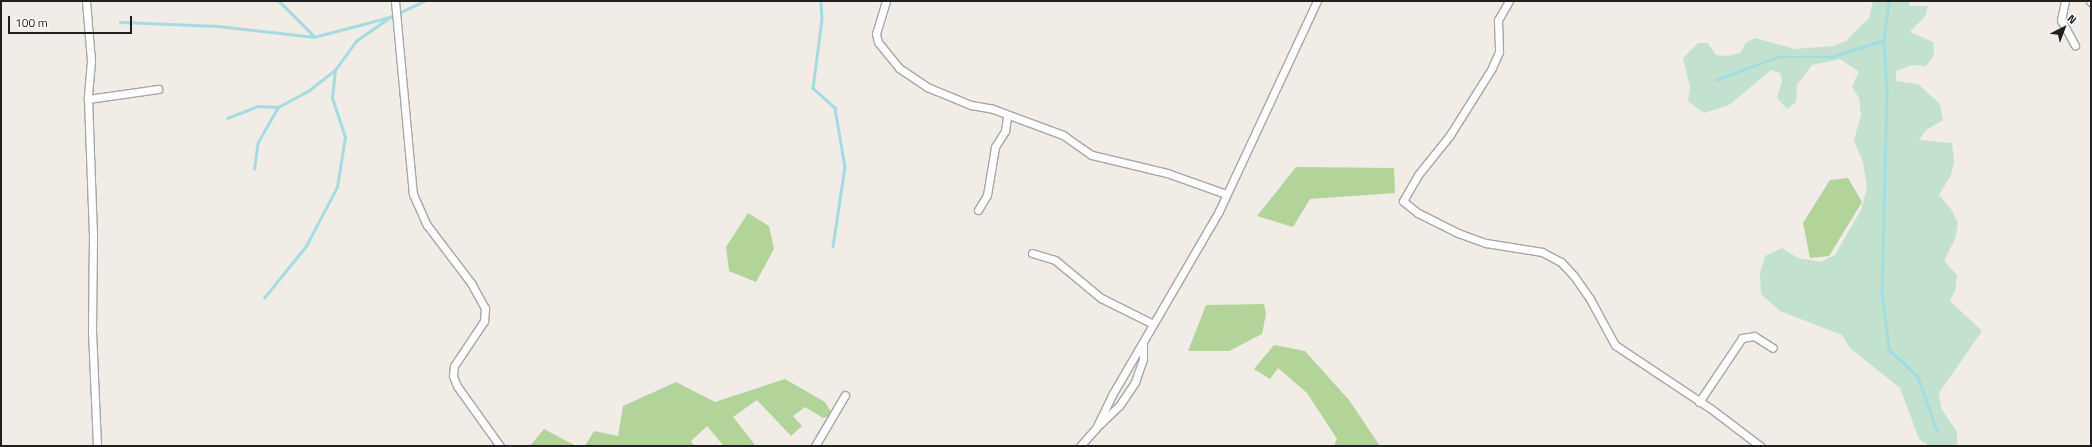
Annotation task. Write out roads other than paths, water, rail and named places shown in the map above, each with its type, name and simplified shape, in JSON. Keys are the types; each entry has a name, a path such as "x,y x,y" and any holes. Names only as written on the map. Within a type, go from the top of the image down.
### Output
{"street":[{"path":"86,1 91,62 88,99 92,235 92,331 97,446"},
{"path":"395,1 413,194 424,221 471,283 485,308 484,321 454,366 453,376 457,386 500,446"},
{"path":"886,1 876,34 882,50 898,68 928,87 971,105 1063,135 1092,155 1167,172 1226,194"},
{"path":"1096,428 1226,194 1317,1"},
{"path":"1509,1 1498,20 1499,52 1492,68 1450,135 1418,175 1403,201 1418,213 1458,233 1486,243 1542,252 1561,262 1574,276 1590,299 1615,344 1760,446"},
{"path":"2065,1 2061,20 2075,46"},
{"path":"88,99 158,89"},
{"path":"978,210 987,195 995,147 998,139 1005,131 1006,116"},
{"path":"1032,253 1055,260 1101,298 1153,324"},
{"path":"1699,402 1742,338 1754,336 1773,348"},
{"path":"1080,446 1127,396 1140,371 1144,344"},
{"path":"815,446 845,395"}],"waterway":[{"path":"279,1 314,36"},
{"path":"120,22 218,26 314,37 390,17 424,1"},
{"path":"821,1 822,19 813,88 835,108 845,167 833,246"},
{"path":"1889,1 1884,40 1887,92 1882,291 1889,349 1918,377 1937,431"},
{"path":"264,298 306,246 337,187 345,137 332,98 335,70 356,41 390,17"},
{"path":"1716,80 1777,57 1831,57 1884,40"},
{"path":"227,118 258,106 278,107 308,91 335,70"},
{"path":"254,169 258,142 278,107"}]}
